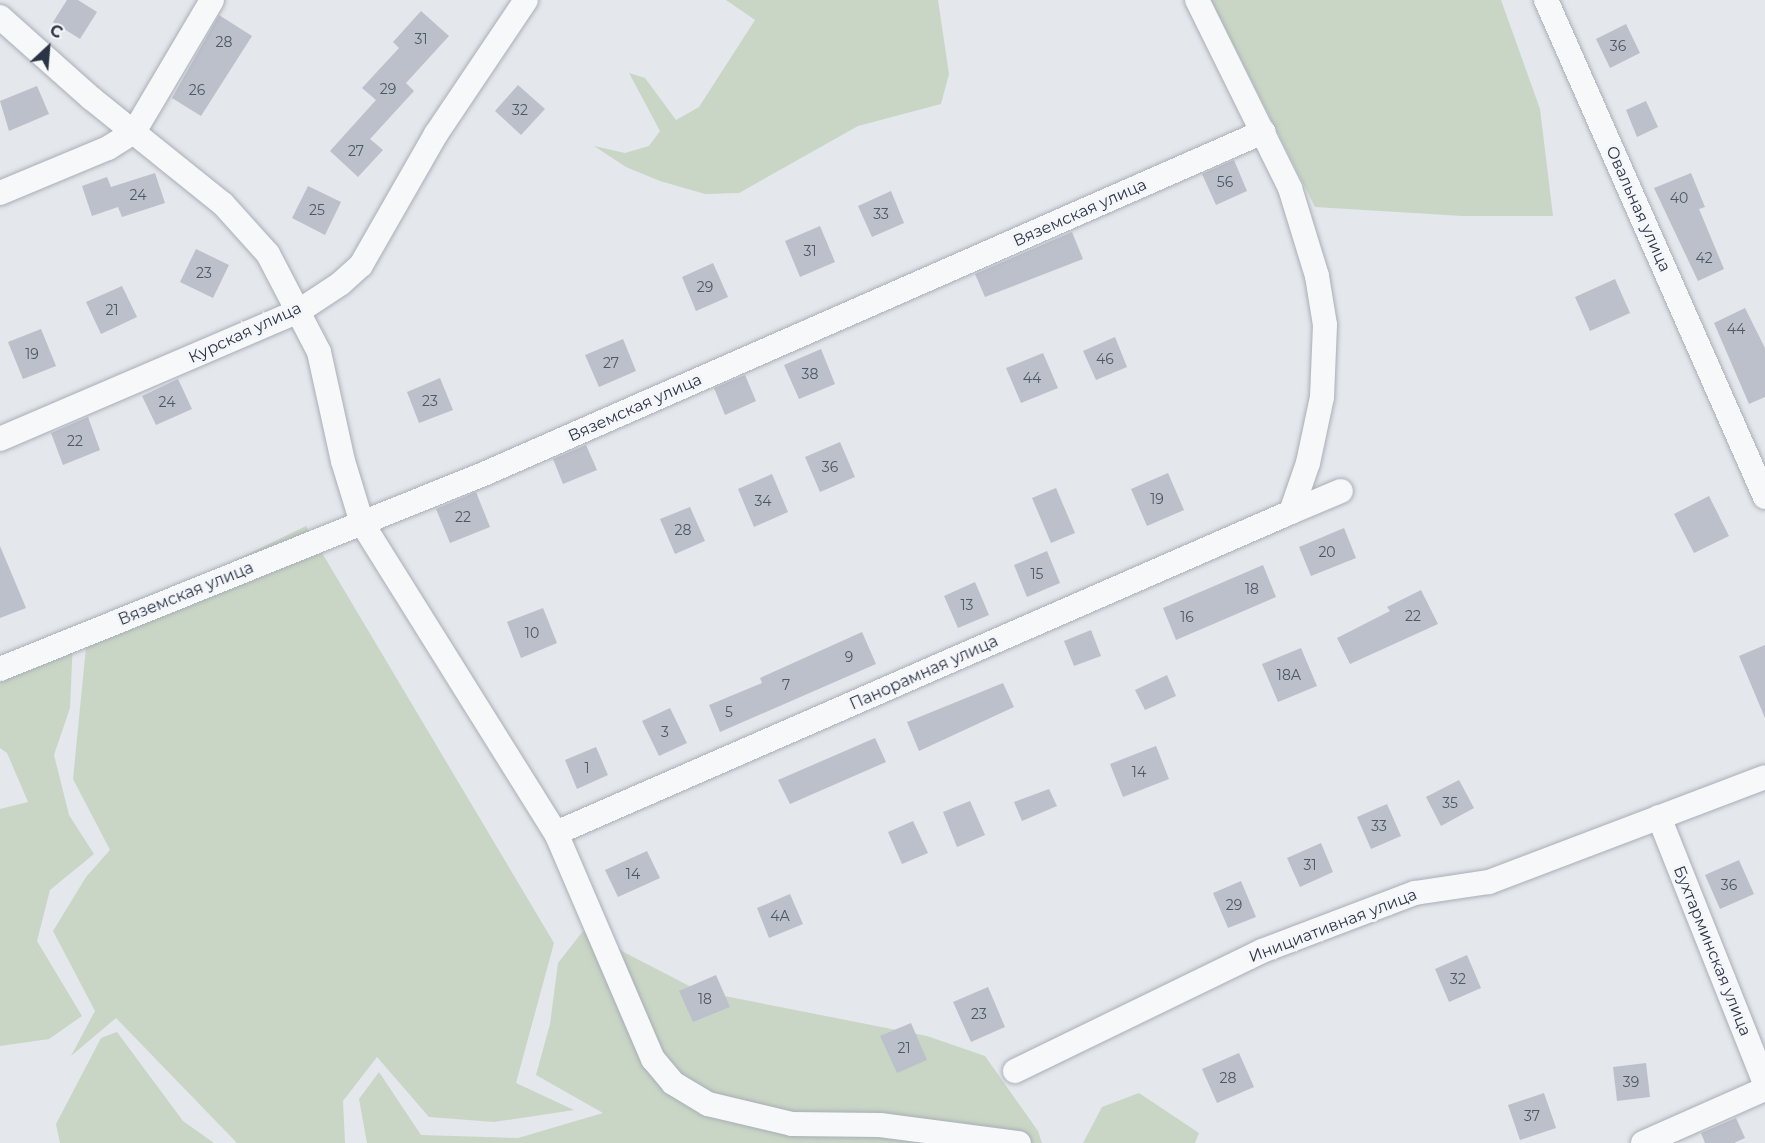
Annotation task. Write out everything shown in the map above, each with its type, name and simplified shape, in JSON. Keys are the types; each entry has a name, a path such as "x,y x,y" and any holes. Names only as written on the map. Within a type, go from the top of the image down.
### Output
{"street":[{"path":"0,193 108,148 135,132 212,0"},
{"name":"Курская улица","path":"0,439 299,311 361,265 436,134 526,0"},
{"path":"1197,0 1263,132 1308,235 1325,325 1322,398 1308,463 1291,512"},
{"name":"Овальная улица","path":"1552,2 1765,497"},
{"path":"0,17 223,204 268,254 319,352 343,461 362,523 556,833 653,1059 673,1083 708,1104 792,1124 880,1125 1018,1143"},
{"name":"Вяземская улица","path":"0,669 486,473 1263,132"},
{"name":"Панорамная улица","path":"556,833 1341,491"},
{"name":"Инициативная улица","path":"1015,1071 1262,951 1415,893 1488,882 1765,777"},
{"name":"Бухтарминская улица","path":"1659,817 1765,1084"},
{"path":"1643,1143 1765,1089"}],"green space":[{"path":"726,0 938,0 949,74 941,104 858,126 739,193 705,194 660,181 626,167 594,146 625,153 649,146 660,131 629,73 645,78 676,120 699,107 755,20"},
{"path":"1211,0 1501,0 1540,109 1553,216 1463,216 1315,207"},
{"path":"306,526 554,943 516,1083 574,1110 494,1122 429,1117 377,1057 343,1101 345,1143 237,1143 116,1018 71,1056 95,1011 53,931 86,877 110,850 73,779 87,637 113,620"},
{"path":"73,639 70,708 54,755 69,815 94,854 50,890 37,941 82,1016 49,1039 0,1046 0,809 28,802 7,753 0,748 0,667"},
{"path":"583,931 699,991 927,1036 985,1056 1038,1131 1042,1143 367,1143 359,1099 379,1072 421,1135 518,1138 603,1113 536,1075 550,1024 558,963"},
{"path":"117,1032 183,1121 214,1143 60,1143 56,1124 101,1038"},
{"path":"1139,1093 1199,1133 1195,1143 1083,1143 1102,1107"}],"building":[{"path":"67,0 78,0 97,12 80,39 53,22"},
{"path":"421,11 449,36 406,83 414,91 370,139 383,150 358,177 330,151 376,100 362,88 399,48 393,42"},
{"path":"219,15 252,36 201,116 172,98"},
{"path":"1626,24 1640,53 1610,68 1596,39"},
{"path":"518,85 545,109 521,135 495,111"},
{"path":"37,86 49,114 9,131 0,101"},
{"path":"1646,101 1658,127 1637,137 1626,110"},
{"path":"1234,160 1247,191 1216,205 1202,174"},
{"path":"155,173 165,203 122,217 118,207 92,216 82,186 107,177 111,187"},
{"path":"1691,173 1705,207 1699,209 1724,269 1698,281 1654,188"},
{"path":"308,186 341,202 325,235 292,218"},
{"path":"891,191 904,223 872,237 858,206"},
{"path":"820,226 835,262 800,277 785,241"},
{"path":"1072,232 1083,259 985,297 975,274"},
{"path":"196,249 229,265 213,298 180,282"},
{"path":"713,263 728,297 696,311 682,277"},
{"path":"1615,279 1630,313 1590,331 1575,297"},
{"path":"122,286 137,317 101,334 86,302"},
{"path":"1745,308 1765,348 1765,397 1749,404 1714,323"},
{"path":"41,329 56,366 23,379 8,342"},
{"path":"1115,337 1127,367 1096,380 1083,351"},
{"path":"623,339 636,371 599,387 585,355"},
{"path":"821,349 835,384 799,399 784,365"},
{"path":"1043,353 1058,388 1021,403 1006,368"},
{"path":"745,375 756,401 725,415 714,388"},
{"path":"440,378 453,410 419,423 407,392"},
{"path":"178,379 192,409 156,425 142,396"},
{"path":"88,417 100,450 63,465 51,433"},
{"path":"840,442 855,477 820,492 805,457"},
{"path":"586,445 597,470 563,484 553,459"},
{"path":"1168,473 1184,510 1147,526 1131,489"},
{"path":"772,474 788,512 754,527 738,489"},
{"path":"1056,488 1075,533 1051,543 1032,498"},
{"path":"476,492 490,527 450,543 436,509"},
{"path":"1709,496 1729,536 1694,553 1674,514"},
{"path":"690,507 705,541 675,554 660,519"},
{"path":"1344,528 1356,558 1311,576 1299,547"},
{"path":"0,546 26,608 0,618"},
{"path":"1047,551 1060,583 1027,597 1014,565"},
{"path":"1263,565 1276,597 1176,640 1163,608"},
{"path":"975,582 989,615 958,628 944,596"},
{"path":"1421,590 1438,624 1350,664 1337,638 1390,611 1387,607"},
{"path":"543,608 557,643 521,658 507,622"},
{"path":"1091,630 1101,656 1074,666 1064,641"},
{"path":"862,632 876,664 720,732 709,705 762,683 760,678"},
{"path":"1765,645 1765,718 1739,656"},
{"path":"1301,648 1317,686 1278,702 1262,664"},
{"path":"1167,675 1176,696 1145,710 1135,690"},
{"path":"1003,683 1014,707 919,751 907,722"},
{"path":"670,708 687,743 659,756 642,721"},
{"path":"875,738 886,762 790,804 778,780"},
{"path":"1156,746 1169,779 1123,797 1110,764"},
{"path":"596,747 608,775 577,789 565,760"},
{"path":"1459,780 1474,808 1441,826 1426,797"},
{"path":"1049,789 1057,806 1022,821 1014,802"},
{"path":"970,801 985,835 957,847 943,812"},
{"path":"1387,804 1401,836 1371,849 1357,817"},
{"path":"913,821 928,853 902,864 888,832"},
{"path":"1321,843 1333,872 1300,887 1287,858"},
{"path":"647,851 660,878 618,897 605,870"},
{"path":"1739,860 1754,894 1720,909 1705,875"},
{"path":"1241,881 1256,917 1228,928 1213,893"},
{"path":"790,894 803,924 769,938 757,908"},
{"path":"1467,955 1481,988 1449,1002 1435,969"},
{"path":"716,975 730,1007 693,1022 679,991"},
{"path":"988,987 1005,1027 971,1042 953,1002"},
{"path":"911,1023 927,1060 897,1073 880,1036"},
{"path":"1239,1053 1254,1087 1217,1103 1202,1069"},
{"path":"1646,1063 1650,1097 1617,1101 1613,1067"},
{"path":"1544,1093 1556,1128 1520,1140 1508,1105"},
{"path":"1736,1118 1745,1138 1734,1143 1705,1143 1701,1133"}]}
